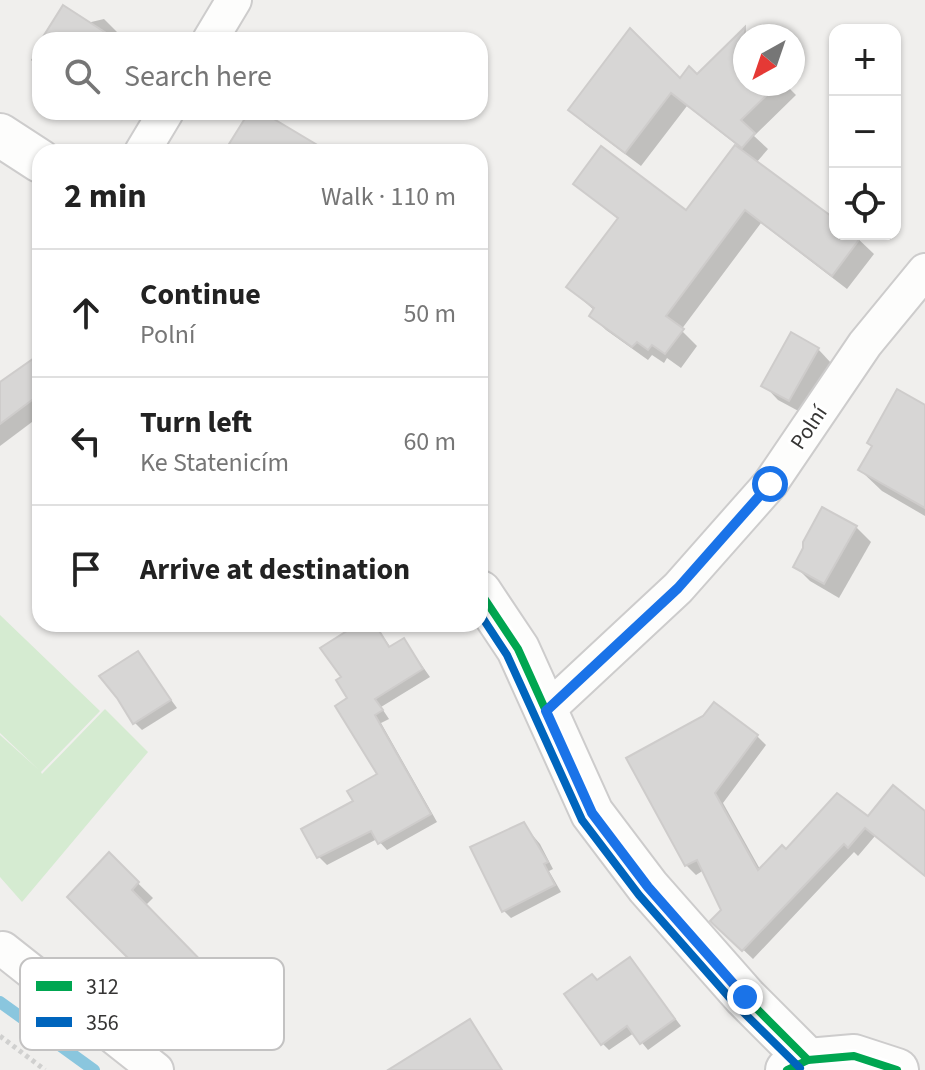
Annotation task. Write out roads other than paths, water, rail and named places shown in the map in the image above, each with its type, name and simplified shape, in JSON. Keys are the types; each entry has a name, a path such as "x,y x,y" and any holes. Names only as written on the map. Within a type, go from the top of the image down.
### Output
{"street":[{"path":"215,32 234,0"},
{"path":"147,144 161,120"},
{"path":"0,135 32,156"},
{"name":"Polní","path":"546,711 678,588 770,484 865,344 919,290"},
{"path":"488,604 518,649 592,813 648,887 745,997 797,1065 854,1056 897,1070"},
{"path":"3,949 20,962"},
{"path":"131,1050 156,1070"}],"waterway":[{"path":"0,1002 20,1016"},
{"path":"66,1050 94,1070"}]}
